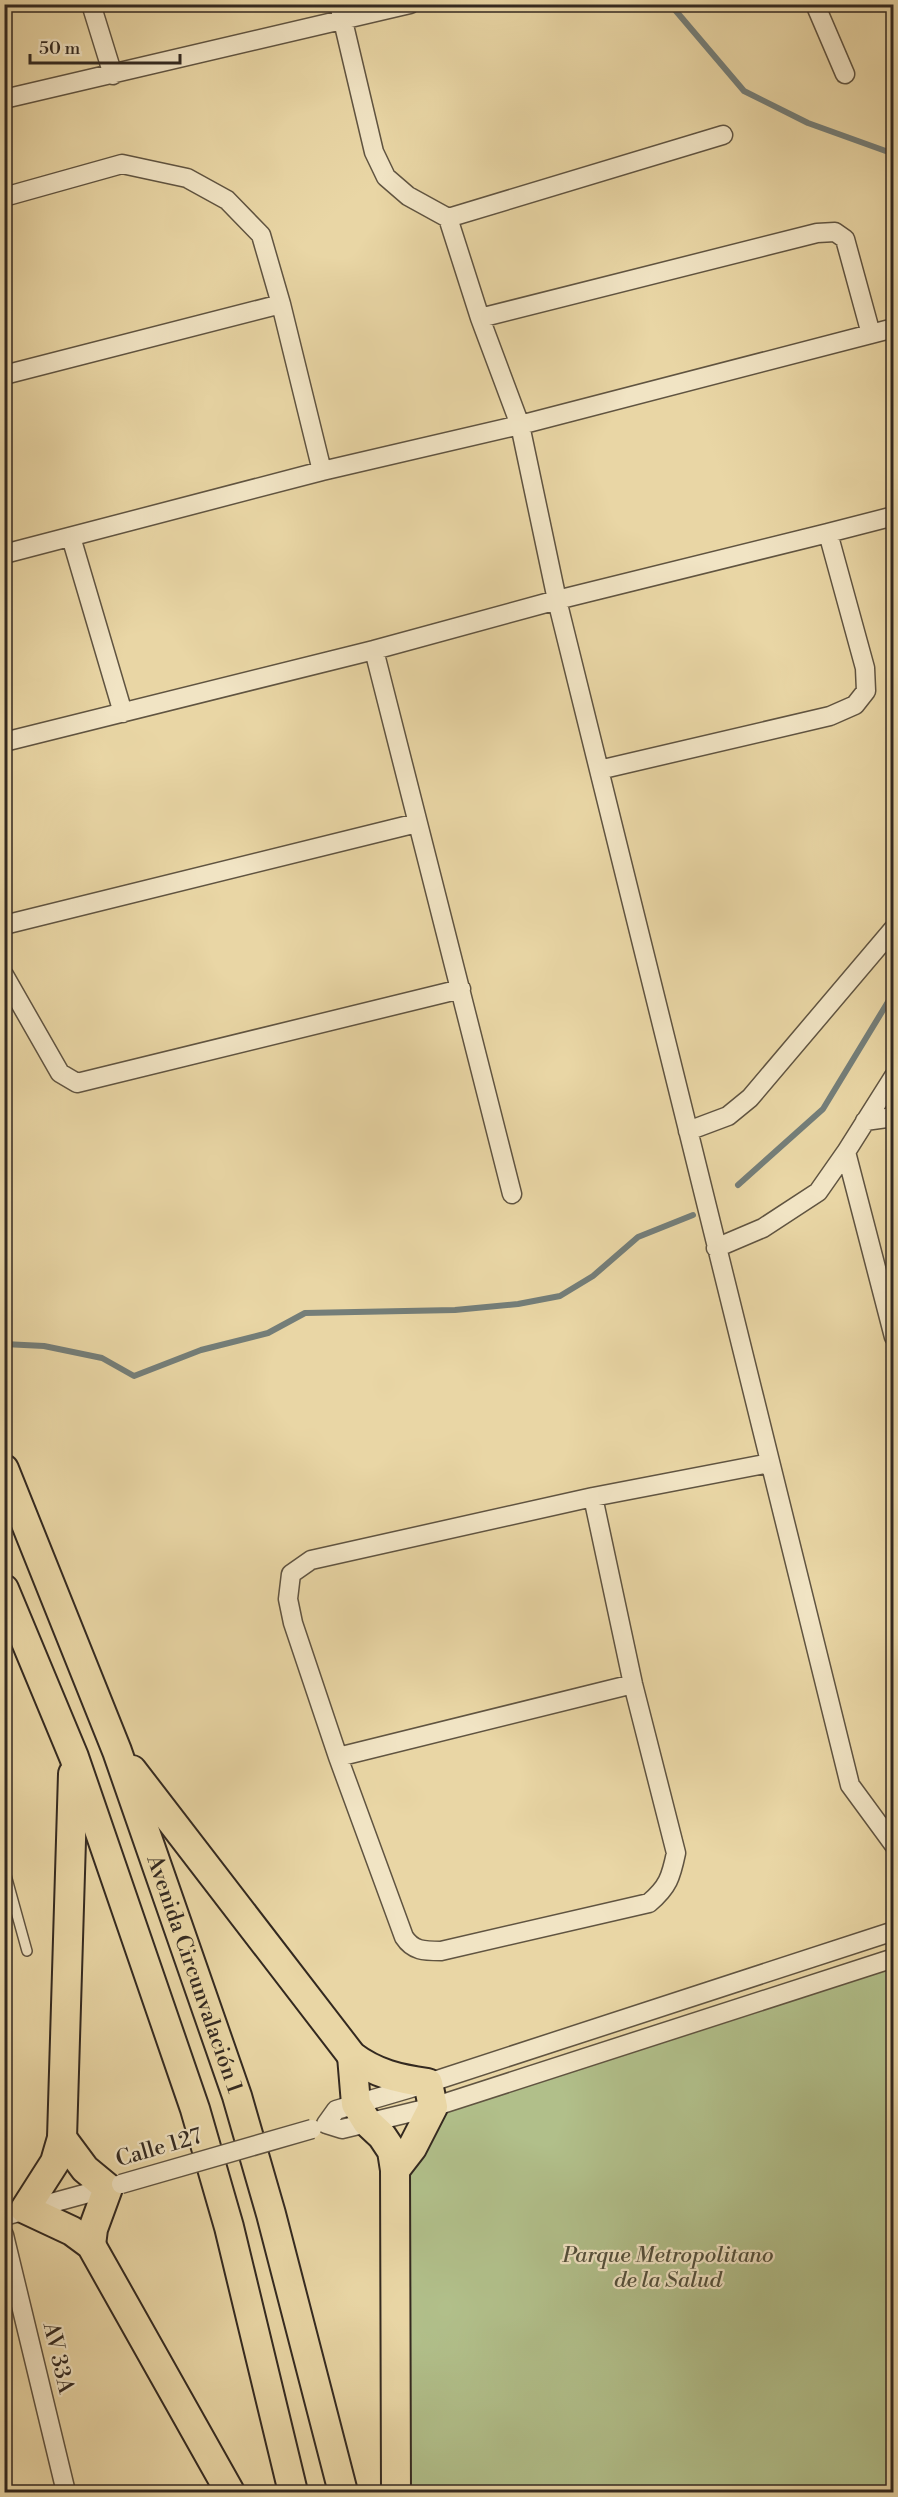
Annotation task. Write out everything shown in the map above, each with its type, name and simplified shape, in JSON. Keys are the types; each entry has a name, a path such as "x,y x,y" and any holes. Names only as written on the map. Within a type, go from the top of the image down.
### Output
{"main road":[{"name":"Avenida Circunvalación 1","path":"4,1469 117,1751 237,2096 271,2214 343,2493"},
{"name":"Avenida Circunvalación 1","path":"4,1589 74,1757 195,2109 229,2227 293,2493"},
{"path":"117,1751 351,2056 368,2068 430,2095 412,2148 395,2170"},
{"path":"74,1757 62,2138 55,2162 15,2212 72,2231 91,2246 230,2493"},
{"path":"351,2056 361,2113 392,2151 395,2170 396,2493"},
{"path":"62,2138 85,2169 114,2186 93,2229 91,2246"}],"street":[{"path":"92,4 113,75"},
{"path":"4,99 113,75 341,12 410,4"},
{"path":"815,4 845,74"},
{"path":"341,12 374,152 386,177 408,196 448,218 480,318 520,425 557,600 850,1785 893,1846"},
{"path":"448,218 723,135"},
{"path":"4,197 122,164 187,178 227,200 261,235 281,304 322,471"},
{"path":"480,318 817,233 835,232 845,239 871,334"},
{"path":"4,375 281,304"},
{"path":"4,554 322,471 520,425 894,328"},
{"path":"4,742 375,650 557,600 894,516"},
{"path":"599,770 830,716 855,705 866,691 865,668 828,533"},
{"path":"71,537 123,713"},
{"path":"375,650 512,1194"},
{"path":"4,925 417,823"},
{"path":"688,1131 728,1116 750,1098 894,928"},
{"path":"4,975 60,1072 77,1083 461,989"},
{"path":"716,1248 763,1228 818,1192 894,1076"},
{"path":"865,1121 894,1117"},
{"path":"846,1152 886,1278 894,1337"},
{"path":"593,1497 633,1684 676,1853 671,1878 661,1893 649,1903 441,1951 424,1951 411,1947 404,1937 338,1756 293,1623 288,1599 291,1574 311,1560 593,1497 770,1463"},
{"path":"338,1756 633,1684"},
{"path":"863,1941 894,1918"},
{"path":"430,2095 894,1931"},
{"path":"361,2113 430,2095 894,1958"},
{"name":"Calle 127","path":"15,2212 114,2186 319,2126 336,2110 361,2113"},
{"name":"AV 33A","path":"4,2235 66,2493"}],"lane":[{"path":"4,1868 27,1951"}],"green space":[{"name":"Parque Metropolitano de la Salud","path":"893,1958 893,2492 396,2492 395,2170 433,2107"}],"waterway":[{"path":"670,4 744,91 808,123 894,154"},
{"path":"738,1185 823,1109 894,992"},
{"path":"4,1344 44,1346 102,1358 134,1376 201,1350 268,1333 305,1313 455,1310 518,1304 560,1296 593,1276 638,1237 693,1215"}]}
